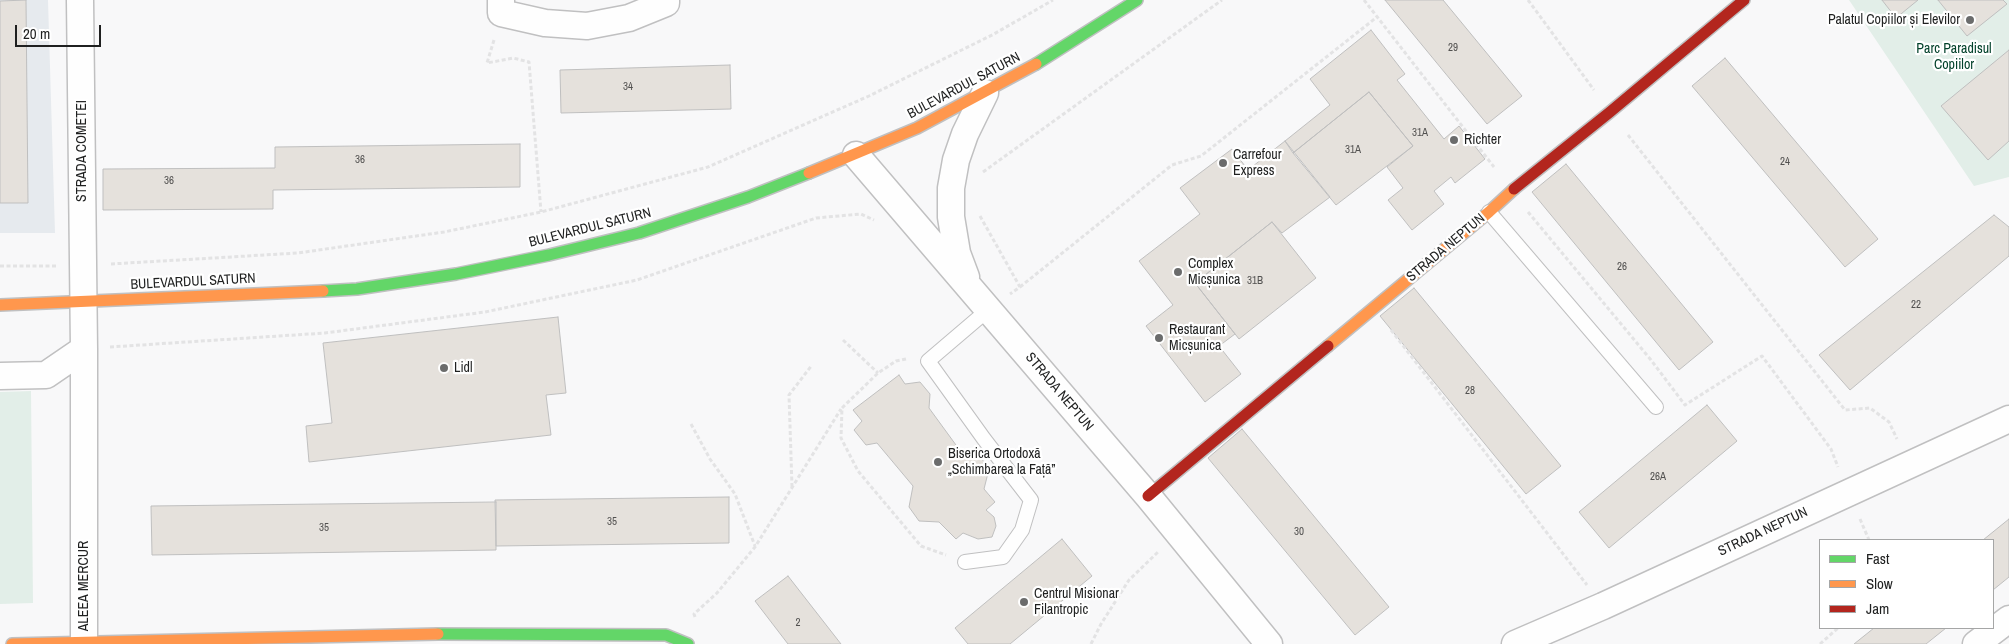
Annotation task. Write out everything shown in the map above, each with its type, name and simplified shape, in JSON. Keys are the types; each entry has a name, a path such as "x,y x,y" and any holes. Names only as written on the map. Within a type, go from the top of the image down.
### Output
{"street":[{"name":"STRADA COMETEI","path":"80,0 84,349"},
{"path":"501,7 545,23 587,26 630,18 666,3 666,0"},
{"name":"BULEVARDUL SATURN","path":"0,305 357,289 456,274 549,255 639,233 748,196 856,155 917,128 1049,57 1137,0"},
{"name":"STRADA NEPTUN","path":"1148,496 1489,212 1512,190 1610,112 1744,0"},
{"name":"STRADA NEPTUN","path":"970,288 957,253 951,217 952,188 956,160 965,134 986,92"},
{"name":"STRADA NEPTUN","path":"856,155 1148,496 1269,644"},
{"path":"0,376 46,375 84,349"},
{"name":"ALEEA MERCUR","path":"84,349 84,643 417,634 570,634 666,635 688,644"},
{"name":"STRADA NEPTUN","path":"1515,644 1603,606 2009,419"},
{"path":"1976,644 2009,619"},
{"path":"12,644 84,643"}],"lane":[{"path":"1489,212 1656,407"},
{"path":"965,562 1003,557 1022,530 1031,500 928,361 989,309"}],"path":[{"path":"0,266 83,265 298,252 444,232 542,212 708,167 869,96 994,34 1053,0"},
{"path":"979,175 1222,0"},
{"path":"1364,0 1495,168"},
{"path":"1528,0 1610,112 1844,410 1870,408 1888,422 1909,465"},
{"path":"501,7 487,62 513,58 528,62 542,212"},
{"path":"989,309 1020,288 1172,165 1201,156 1377,17"},
{"path":"1512,190 1541,230 1651,360 1685,405 1762,356 1831,449 1849,492"},
{"path":"978,212 1020,288"},
{"path":"1374,308 1603,606"},
{"path":"843,340 878,373"},
{"path":"696,621 694,614 717,593 755,547 842,408 878,373 896,361 915,357 928,361"},
{"path":"792,488 789,395 812,365"},
{"path":"842,408 841,438 858,472 921,546 965,562"},
{"path":"691,424 710,459 735,494 755,547"},
{"path":"1091,644 1101,624 1129,580 1178,533"},
{"path":"1820,644 1837,629"}],"shaded area":[{"path":"0,0 48,0 55,233 0,233"}],"green space":[{"name":"Parc Paradisul Copiilor","path":"1849,0 2009,0 2009,177 1974,186"},
{"path":"31,391 33,603 0,604 0,392"}],"building":[{"path":"26,0 28,203 0,203 0,1"},
{"path":"1385,0 1443,0 1522,96 1487,124"},
{"name":"Palatul Copiilor și Elevilor","path":"1882,0 1918,0 1896,18"},
{"name":"Palatul Copiilor și Elevilor","path":"1938,0 2003,0 2007,4 1967,36"},
{"path":"1371,30 1405,74 1397,80 1444,139 1459,126 1485,159 1455,183 1451,177 1434,191 1444,204 1412,230 1388,200 1403,188 1387,167 1413,146 1369,92 1293,153 1285,141 1330,105 1310,79"},
{"path":"2009,50 2009,141 1988,160 1941,106"},
{"path":"1725,58 1878,239 1845,267 1692,86"},
{"path":"730,65 731,109 561,113 560,70"},
{"path":"1369,92 1413,146 1336,205 1293,153"},
{"name":"Complex Micșunica","path":"1285,141 1330,197 1282,233 1272,222 1195,283 1235,334 1219,346 1241,374 1205,402 1146,326 1173,305 1139,261 1200,214 1180,188 1232,149 1248,170"},
{"path":"520,144 520,187 273,190 273,209 103,210 103,169 275,168 275,147"},
{"path":"1566,164 1713,342 1679,370 1532,192"},
{"path":"1994,215 2009,227 2009,256 1850,390 1819,355"},
{"path":"1272,222 1316,278 1239,339 1195,283"},
{"path":"1414,288 1561,466 1526,494 1380,316"},
{"name":"Lidl","path":"558,317 566,393 546,395 551,435 309,462 306,426 332,423 323,343"},
{"name":"Biserica Ortodoxă „Schimbarea la Față”","path":"899,375 905,384 920,382 930,394 929,408 964,456 979,455 989,469 984,489 995,502 986,510 994,517 996,526 992,537 978,539 963,533 956,539 939,522 919,521 909,507 913,486 877,443 866,445 854,430 862,421 853,410"},
{"path":"1707,405 1737,441 1609,548 1579,512"},
{"path":"1242,429 1389,607 1355,635 1208,458"},
{"path":"729,497 729,543 496,546 495,500"},
{"path":"496,502 496,550 152,555 151,506"},
{"path":"2009,519 2009,577 1994,589 1994,539 1984,539"},
{"name":"Centrul Misionar Filantropic","path":"1062,539 1092,576 1010,644 968,644 955,628"},
{"path":"788,576 841,644 788,644 755,601"},
{"path":"1873,629 1945,629 1926,644 1854,644"}],"traffic: fast":[{"path":"1036,64 1137,0"},
{"path":"323,291 357,289 456,274 549,255 639,233 748,197 809,173"},
{"path":"438,634 666,635 688,644"}],"traffic: slow":[{"path":"809,173 917,128 1036,64"},
{"path":"1328,346 1514,189"},
{"path":"0,305 323,291"},
{"path":"12,644 438,634"}],"traffic: jam":[{"path":"1514,189 1744,0"},
{"path":"1148,496 1328,346"}],"place":[{"name":"Palatul Copiilor și Elevilor","path":"1970,20"},
{"name":"Richter","path":"1454,140"},
{"name":"Carrefour Express","path":"1223,163"},
{"name":"Complex Micșunica","path":"1178,272"},
{"name":"Restaurant Micșunica","path":"1159,338"},
{"name":"Lidl","path":"444,368"},
{"name":"Biserica Ortodoxă „Schimbarea la Față”","path":"938,462"},
{"name":"Centrul Misionar Filantropic","path":"1024,602"}]}
